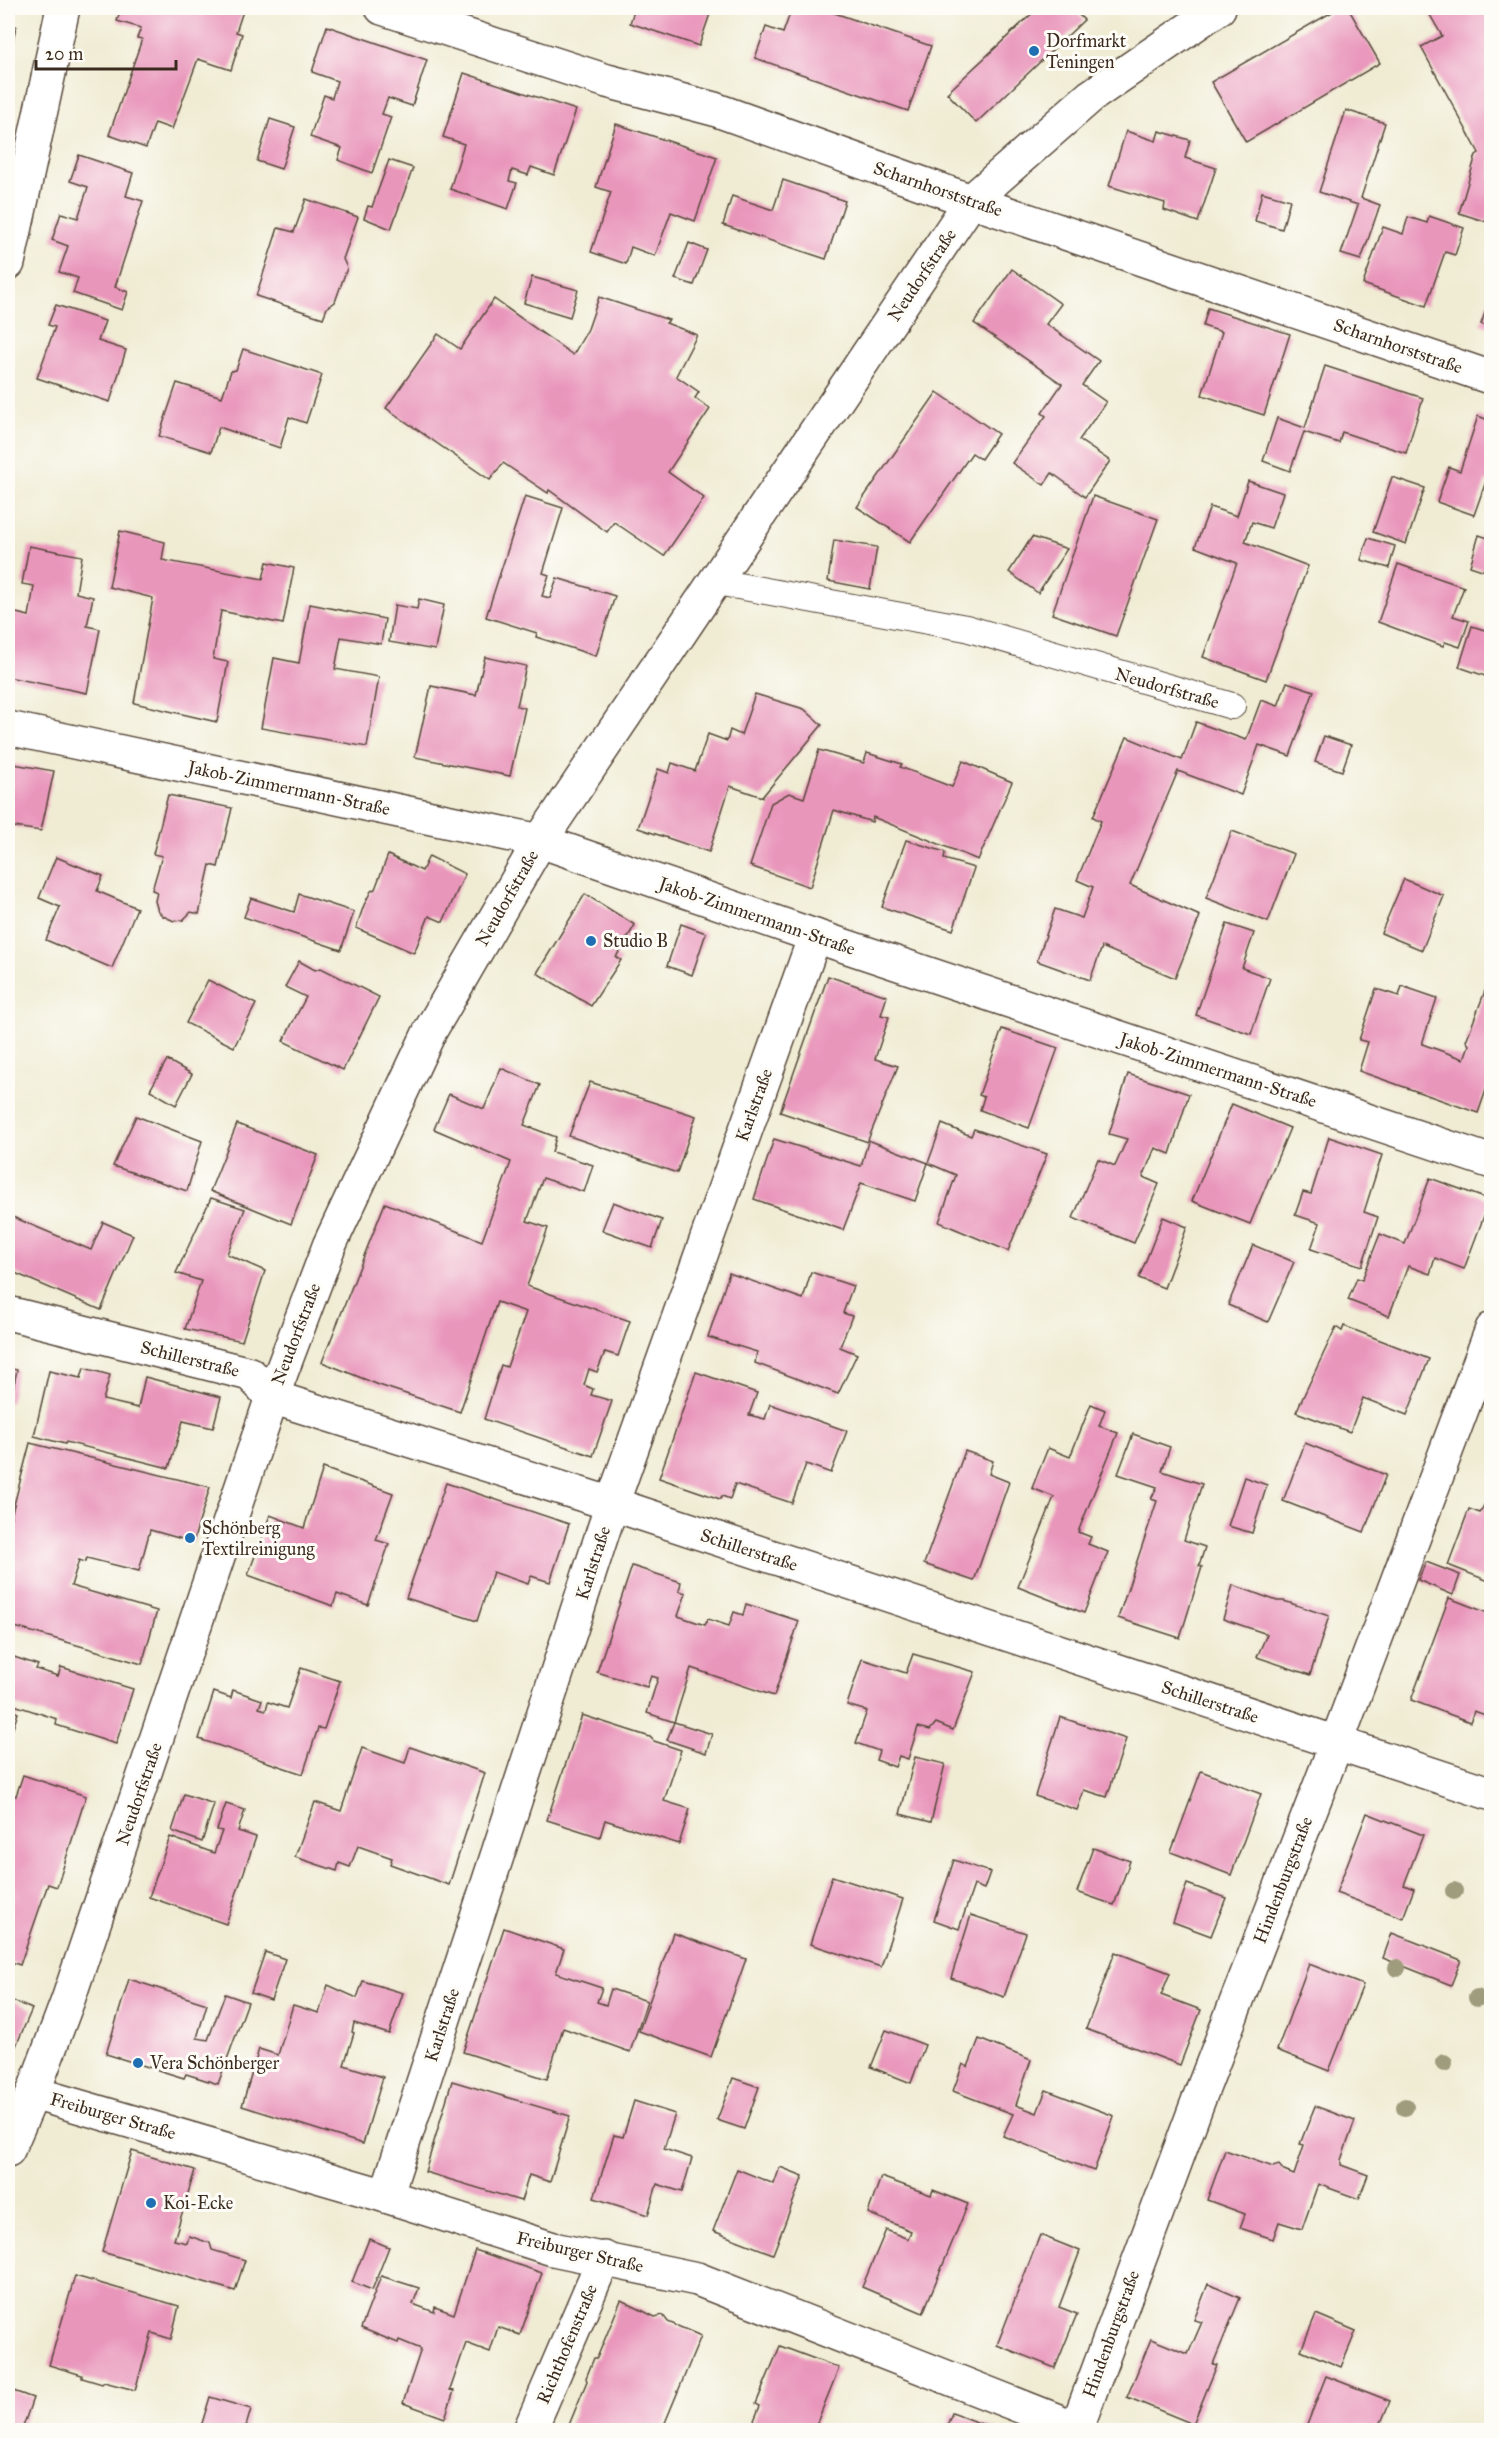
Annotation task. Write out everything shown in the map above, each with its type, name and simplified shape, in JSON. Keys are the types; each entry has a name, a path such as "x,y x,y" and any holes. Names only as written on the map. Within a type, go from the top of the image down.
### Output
{"street":[{"path":"8,263 63,8"},
{"name":"Scharnhorststraße","path":"382,8 607,81 714,109 971,201 1491,378"},
{"name":"Neudorfstraße","path":"8,2150 33,2092 117,1860 272,1397 329,1246 425,1041 540,841 717,582 971,201 1091,96 1220,8"},
{"name":"Jakob-Zimmermann-Straße","path":"8,728 540,841 814,936 1491,1162"},
{"name":"Karlstraße","path":"386,2196 612,1504 814,936"},
{"name":"Schillerstraße","path":"8,1313 250,1374 272,1397 612,1504 1491,1794"},
{"name":"Hindenburgstraße","path":"1078,2430 1197,2104 1336,1744 1491,1329"},
{"name":"Freiburger Straße","path":"33,2092 386,2196 553,2249 697,2279 1078,2430"},
{"name":"Richthofenstraße","path":"530,2430 604,2258"}],"lane":[{"name":"Neudorfstraße","path":"717,582 966,628 1232,706"}],"building":[{"path":"121,8 244,8 236,32 242,34 231,70 198,59 172,129 155,123 146,148 109,135 142,39 137,38 141,28 117,21"},
{"path":"635,8 712,8 699,46 630,23"},
{"path":"792,8 820,8 931,46 908,111 755,58 766,27 783,33"},
{"path":"1038,8 1072,8 1084,20 976,123 947,93"},
{"path":"1339,8 1348,8 1380,63 1246,142 1211,82"},
{"path":"1426,8 1491,8 1491,206 1487,222 1459,213 1476,155 1479,153 1421,47 1442,36"},
{"path":"8,24 16,26 9,61 8,61"},
{"path":"327,26 427,60 412,106 388,98 382,114 391,117 372,173 338,160 342,148 310,137 324,95 332,98 337,81 312,72"},
{"path":"464,73 576,110 554,175 531,167 528,175 512,170 509,181 517,183 508,209 450,189 464,144 443,137"},
{"path":"1346,110 1385,123 1361,198 1380,205 1361,260 1341,254 1358,205 1319,192"},
{"path":"270,119 295,127 281,169 257,161"},
{"path":"616,124 717,157 695,221 671,212 655,256 631,247 626,264 591,252 611,192 596,187"},
{"path":"1126,131 1156,141 1159,131 1190,140 1185,158 1216,168 1198,222 1164,210 1165,203 1109,186"},
{"path":"79,155 133,173 126,196 143,201 115,287 128,292 122,310 73,293 78,278 59,272 68,246 52,240 61,213 78,218 88,187 70,181"},
{"path":"389,160 413,168 391,229 364,218 368,206 372,207"},
{"path":"783,180 845,201 826,259 723,225 732,196 773,210"},
{"path":"1262,192 1290,200 1282,229 1255,221"},
{"path":"306,199 358,217 343,259 347,268 335,302 327,308 323,318 256,296 278,228 294,232"},
{"path":"1429,216 1464,228 1455,255 1445,252 1426,306 1363,284 1383,227 1403,234 1408,217 1427,223"},
{"path":"689,243 707,250 694,285 675,279"},
{"path":"1012,269 1061,304 1046,324 1099,361 1082,385 1106,402 1079,440 1110,461 1085,497 1052,473 1044,485 1012,463 1046,416 1042,413 1062,384 974,323"},
{"path":"532,277 578,290 570,317 524,303"},
{"path":"1491,295 1491,328 1481,324"},
{"path":"599,297 669,320 666,323 697,335 676,376 699,392 695,398 710,409 668,472 704,498 664,556 614,522 607,532 549,490 548,493 503,463 490,480 386,408 438,334 460,349 494,299 573,355 588,329"},
{"path":"56,305 105,321 98,341 126,350 110,402 37,378 55,327 48,325"},
{"path":"1208,308 1290,334 1264,415 1202,395 1222,332 1203,326"},
{"path":"243,349 322,375 306,423 289,417 280,448 219,427 211,452 159,436 177,383 222,397 231,371 236,370"},
{"path":"1325,366 1423,398 1406,453 1342,432 1339,443 1304,432 1290,471 1263,461 1277,418 1305,428"},
{"path":"937,392 998,434 981,459 972,453 910,542 857,507"},
{"path":"1478,416 1491,421 1491,483 1486,481 1474,515 1437,502 1449,467 1460,471"},
{"path":"1392,477 1425,488 1406,544 1373,532"},
{"path":"1248,481 1283,493 1271,528 1252,522 1245,542 1308,566 1266,680 1203,657 1237,563 1195,547 1210,507 1237,516"},
{"path":"525,496 563,508 543,573 549,575 542,596 550,598 557,578 615,596 596,656 536,637 537,633 486,617"},
{"path":"1093,496 1158,519 1116,636 1052,614"},
{"path":"120,531 165,542 162,560 263,579 267,562 294,568 283,624 221,611 213,659 228,662 217,722 134,703 153,598 109,587"},
{"path":"1479,535 1491,539 1491,573 1470,566"},
{"path":"1032,537 1067,549 1038,593 1009,572"},
{"path":"1368,538 1395,546 1389,568 1361,560"},
{"path":"834,540 877,547 870,589 828,581"},
{"path":"29,546 82,556 76,593 93,597 87,626 100,629 87,693 8,677 8,611 29,616 34,586 22,584"},
{"path":"1398,564 1464,587 1453,616 1469,621 1460,647 1445,642 1443,646 1378,622"},
{"path":"419,599 444,605 435,650 389,642 395,605 417,609"},
{"path":"310,604 385,619 381,644 341,637 335,669 379,677 367,747 261,728 274,658 299,663"},
{"path":"1472,626 1491,632 1491,678 1459,667"},
{"path":"485,657 526,666 517,706 525,708 510,776 415,757 431,686 476,695"},
{"path":"1287,682 1314,691 1290,756 1259,745 1241,795 1178,771 1130,885 1200,916 1175,978 1102,947 1090,980 1037,961 1055,909 1082,918 1093,887 1077,880 1101,821 1093,817 1127,737 1182,760 1196,722 1246,740 1261,700 1278,706"},
{"path":"755,694 804,709 822,725 762,797 730,786 709,852 638,828 658,769 669,773 672,763 695,771 708,734 727,741 730,730 741,735"},
{"path":"1324,736 1351,745 1342,771 1315,762"},
{"path":"819,750 864,763 867,753 902,764 900,767 952,787 963,761 1012,782 978,860 873,817 872,822 834,810 810,887 750,866 771,803 789,793 804,798"},
{"path":"8,763 54,771 41,831 8,826"},
{"path":"168,795 232,808 218,867 210,865 199,914 191,912 183,920 174,921 158,911 155,901 157,892 152,890 162,856 153,854"},
{"path":"1232,831 1294,854 1268,922 1206,898"},
{"path":"906,840 945,852 944,859 974,868 953,930 882,907"},
{"path":"388,855 422,871 429,856 465,874 443,922 429,916 414,953 356,928 364,905 371,891 375,889"},
{"path":"56,857 103,876 97,891 137,908 112,968 46,940 60,907 39,898"},
{"path":"1404,879 1444,896 1422,950 1381,933"},
{"path":"299,894 354,912 341,950 244,917 251,898 294,912"},
{"name":"Studio B","path":"585,894 635,925 616,957 621,960 591,1006 537,973"},
{"path":"681,924 706,933 692,975 667,966"},
{"path":"1227,924 1254,933 1242,968 1270,978 1251,1034 1196,1015"},
{"path":"299,961 315,970 321,968 379,997 343,1070 283,1041 306,997 285,987"},
{"path":"1491,975 1491,1076 1478,1113 1359,1071 1368,1042 1359,1040 1376,989 1399,996 1402,986 1437,998 1422,1044 1464,1059 1469,1045 1466,1041"},
{"path":"828,976 887,996 881,1015 889,1017 875,1059 898,1066 868,1140 928,1163 915,1201 861,1183 843,1230 754,1199 774,1139 861,1166 868,1142 780,1112"},
{"path":"208,980 256,1004 234,1047 186,1023"},
{"path":"1002,1029 1058,1048 1029,1128 980,1110 984,1097 979,1095"},
{"path":"167,1060 192,1074 176,1105 150,1090"},
{"path":"501,1068 540,1085 524,1125 556,1137 552,1152 593,1165 584,1192 543,1178 527,1221 548,1228 527,1286 630,1321 618,1356 605,1352 597,1372 589,1369 584,1385 593,1389 591,1395 612,1401 593,1456 484,1419 501,1365 507,1367 526,1312 497,1302 460,1412 379,1385 322,1362 385,1203 482,1241 511,1162 434,1129 449,1094 484,1109"},
{"path":"1128,1074 1189,1094 1170,1154 1155,1148 1143,1177 1159,1184 1134,1243 1073,1218 1098,1159 1115,1166 1127,1139 1109,1134"},
{"path":"590,1082 696,1116 677,1173 569,1136"},
{"path":"1232,1104 1290,1128 1250,1224 1192,1201"},
{"path":"136,1116 202,1141 187,1191 113,1166"},
{"path":"237,1124 318,1155 291,1224 210,1191"},
{"path":"942,1124 971,1136 974,1129 1047,1154 1008,1251 939,1222 956,1175 928,1163"},
{"path":"1329,1137 1382,1155 1364,1212 1378,1217 1362,1266 1311,1249 1320,1223 1295,1215 1303,1192 1311,1194"},
{"path":"1430,1178 1490,1200 1464,1269 1435,1258 1430,1274 1408,1266 1389,1316 1348,1300 1357,1278 1362,1280 1380,1234 1405,1244"},
{"path":"211,1198 245,1209 227,1254 265,1271 242,1341 185,1329 201,1281 176,1273"},
{"path":"613,1202 662,1220 652,1248 602,1230"},
{"path":"8,1215 91,1250 103,1222 133,1235 101,1310 8,1270"},
{"path":"1163,1217 1187,1227 1164,1288 1139,1278"},
{"path":"1253,1245 1294,1262 1268,1322 1228,1305"},
{"path":"811,1272 853,1286 843,1313 852,1316 840,1347 857,1354 838,1394 755,1363 757,1352 708,1337 729,1273 803,1299"},
{"path":"1344,1326 1429,1359 1407,1415 1363,1398 1350,1432 1296,1412 1336,1327 1342,1331"},
{"path":"8,1368 17,1370 10,1403 8,1403"},
{"path":"84,1368 110,1375 103,1400 138,1408 145,1377 221,1397 213,1428 183,1421 169,1468 34,1436 49,1371 81,1378"},
{"path":"696,1372 757,1393 749,1415 765,1419 770,1404 847,1431 831,1473 806,1464 792,1503 735,1484 730,1499 722,1496 720,1499 659,1478"},
{"path":"1091,1404 1105,1410 1099,1426 1118,1433 1078,1532 1091,1537 1088,1544 1108,1552 1084,1613 1018,1587 1054,1497 1032,1488 1048,1448 1070,1457"},
{"path":"1133,1434 1170,1447 1162,1471 1202,1484 1184,1540 1205,1547 1199,1566 1202,1567 1180,1638 1118,1618 1157,1501 1151,1499 1157,1487 1118,1474"},
{"path":"30,1443 210,1487 193,1542 150,1530 139,1571 87,1558 85,1562 79,1560 71,1586 157,1611 142,1664 8,1625 8,1528"},
{"path":"1305,1443 1386,1475 1364,1532 1283,1501"},
{"path":"965,1451 993,1461 989,1474 1009,1482 974,1581 924,1564"},
{"path":"323,1468 393,1493 376,1540 389,1544 368,1605 337,1594 333,1606 248,1575 270,1515 304,1528"},
{"path":"1244,1477 1267,1485 1252,1533 1228,1526"},
{"path":"446,1483 569,1524 550,1582 531,1576 528,1584 493,1572 477,1621 406,1598"},
{"path":"1484,1505 1491,1508 1491,1582 1448,1565 1469,1509 1480,1513"},
{"path":"1426,1562 1460,1575 1453,1595 1418,1580"},
{"path":"632,1566 681,1582 679,1591 686,1593 678,1616 705,1625 708,1619 729,1626 734,1612 743,1615 746,1604 799,1621 774,1696 691,1668 674,1722 647,1713 658,1678 651,1676 647,1687 597,1672"},
{"path":"1233,1585 1329,1616 1310,1675 1257,1657 1267,1634 1223,1619"},
{"path":"1449,1598 1488,1613 1487,1616 1491,1618 1491,1717 1474,1711 1470,1722 1411,1700"},
{"path":"913,1654 975,1672 953,1730 936,1723 930,1730 918,1727 908,1759 899,1756 895,1767 876,1760 879,1751 856,1743 867,1711 847,1705 862,1659 906,1673"},
{"path":"8,1655 38,1665 36,1669 58,1676 61,1667 133,1689 116,1744 56,1725 57,1719 8,1703"},
{"path":"301,1668 340,1681 324,1729 318,1728 303,1774 199,1739 214,1692 231,1698 233,1690 262,1700 259,1708 266,1710 268,1702 287,1708"},
{"path":"8,1709 18,1713 8,1743"},
{"path":"582,1715 650,1737 654,1741 681,1750 664,1801 690,1809 679,1844 605,1820 600,1837 547,1820"},
{"path":"1060,1717 1126,1739 1107,1797 1084,1790 1077,1810 1035,1796"},
{"path":"674,1722 712,1734 706,1753 667,1740"},
{"path":"410,1747 485,1773 449,1885 390,1864 392,1858 358,1846 350,1867 339,1863 337,1871 295,1857 315,1802 341,1811 362,1748 405,1763"},
{"path":"915,1757 945,1764 931,1822 900,1814"},
{"path":"1201,1771 1261,1794 1231,1875 1171,1852"},
{"path":"23,1775 86,1796 57,1887 48,1884 20,1965 8,1961 8,1793 16,1796"},
{"path":"184,1794 214,1804 202,1842 172,1831"},
{"path":"226,1804 245,1810 238,1831 256,1837 226,1924 149,1897 170,1837 214,1853 222,1831 217,1830"},
{"path":"1367,1813 1423,1835 1404,1885 1414,1889 1403,1918 1336,1893"},
{"path":"1093,1848 1130,1861 1114,1905 1077,1892"},
{"path":"954,1860 990,1872 984,1889 974,1885 959,1929 934,1920"},
{"path":"832,1876 903,1899 881,1967 810,1944"},
{"path":"1187,1884 1226,1898 1211,1936 1173,1922"},
{"path":"971,1915 1026,1933 1004,1997 951,1978"},
{"path":"504,1928 564,1949 556,1973 602,1988 597,2002 606,2005 611,1989 647,2001 630,2052 563,2028 547,2079 463,2052"},
{"path":"673,1933 746,1959 711,2057 639,2031"},
{"path":"1392,1933 1461,1960 1451,1985 1383,1958"},
{"path":"265,1952 285,1959 271,2000 251,1993"},
{"path":"1115,1952 1170,1973 1161,1995 1201,2010 1180,2065 1086,2029"},
{"path":"1309,1964 1363,1985 1329,2071 1277,2050"},
{"path":"129,1979 207,2004 197,2038 208,2040 225,1994 248,2002 218,2084 186,2074 184,2078 106,2054"},
{"path":"363,1981 403,1993 389,2034 354,2023 352,2032 354,2033 344,2065 383,2077 363,2144 242,2106 259,2049 278,2055 293,2005 319,2013 328,1985 357,1998"},
{"path":"8,1999 32,2009 9,2062 8,2062"},
{"path":"886,2030 925,2045 911,2083 871,2067"},
{"path":"979,2039 1031,2060 1016,2105 1037,2113 1046,2090 1114,2116 1094,2171 1003,2136 1013,2114 953,2091 963,2064 968,2067"},
{"path":"733,2078 759,2087 744,2129 717,2120"},
{"path":"452,2081 570,2116 550,2182 529,2175 521,2201 425,2172"},
{"path":"634,2101 675,2114 664,2149 692,2158 682,2192 657,2184 648,2215 594,2198 614,2135 623,2137"},
{"path":"1315,2106 1355,2121 1341,2165 1368,2175 1359,2199 1318,2184 1302,2229 1279,2222 1273,2239 1240,2228 1245,2214 1207,2200 1225,2150 1273,2167 1279,2165 1284,2171 1294,2175 1304,2145 1300,2144"},
{"name":"Koi-Ecke","path":"132,2151 195,2170 174,2240 187,2243 189,2236 210,2243 212,2250 245,2260 235,2291 102,2252"},
{"path":"780,2167 803,2176 773,2254 713,2231 737,2169 774,2184"},
{"path":"881,2177 931,2195 933,2190 968,2204 923,2313 862,2287 886,2230 908,2239 911,2231 868,2213"},
{"path":"1040,2235 1080,2251 1059,2307 1077,2314 1055,2368 997,2345"},
{"path":"369,2239 389,2247 372,2290 352,2282"},
{"path":"475,2250 542,2273 520,2335 498,2327 490,2352 466,2343 450,2390 454,2391 445,2418 403,2403 421,2349 399,2340 398,2343 361,2328 381,2276 419,2288 413,2304 434,2312 435,2307 454,2314"},
{"path":"75,2276 179,2306 171,2339 152,2333 135,2390 104,2382 102,2384 49,2365"},
{"path":"1208,2284 1240,2298 1213,2364 1217,2365 1193,2424 1127,2397 1151,2339 1188,2354 1202,2322 1194,2320"},
{"path":"621,2300 655,2317 663,2315 668,2322 701,2336 662,2430 585,2430 569,2425 594,2358 597,2358"},
{"path":"1316,2314 1356,2331 1341,2367 1301,2350"},
{"path":"780,2346 839,2368 814,2430 750,2430 760,2406 756,2404"},
{"path":"1326,2376 1390,2401 1378,2430 1305,2430"},
{"path":"8,2389 33,2398 22,2430 8,2430"},
{"path":"210,2397 251,2409 245,2430 200,2430"},
{"path":"952,2413 998,2430 945,2430"}],"place":[{"name":"Dorfmarkt Teningen","path":"1034,51"},
{"name":"Studio B","path":"591,941"},
{"name":"Schönberg Textilreinigung","path":"190,1538"},
{"name":"Vera Schönberger","path":"138,2063"},
{"name":"Koi-Ecke","path":"151,2203"}]}
